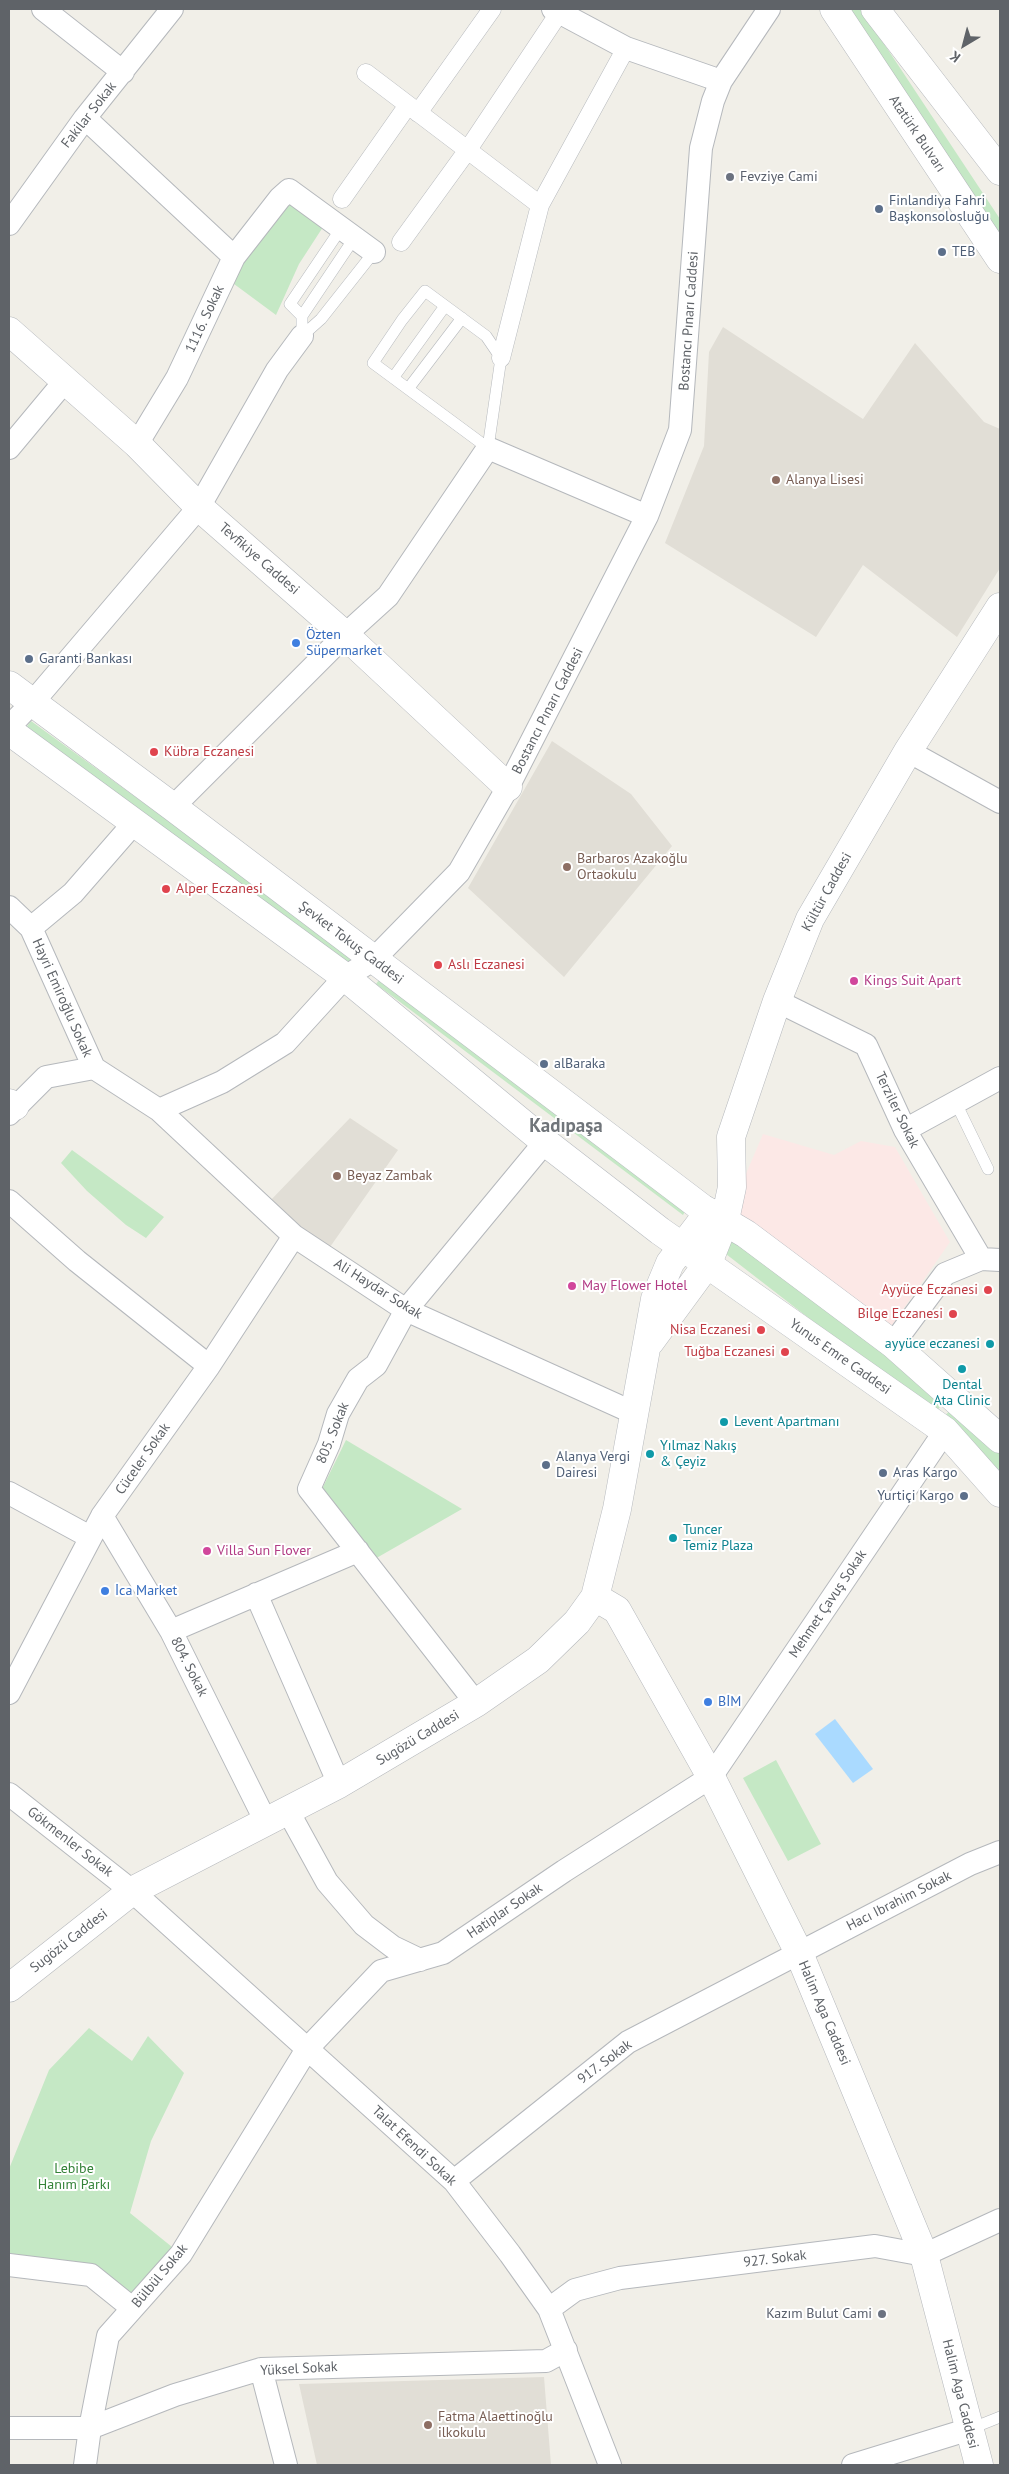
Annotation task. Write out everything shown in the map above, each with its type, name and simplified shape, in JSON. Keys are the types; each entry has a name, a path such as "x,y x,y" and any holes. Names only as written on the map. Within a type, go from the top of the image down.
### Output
{"street":[{"path":"43,9 123,72"},
{"name":"Fakilar Sokak","path":"9,224 85,118 172,9"},
{"path":"342,199 492,9"},
{"name":"Bostancı Pınarı Caddesi","path":"158,1110 222,1082 285,1043 345,977 373,960 459,872 508,787 647,516 680,430 701,148 712,101 721,81 769,9"},
{"name":"Atatürk Bulvarı","path":"834,9 1000,259"},
{"path":"874,9 1000,171"},
{"path":"401,242 467,151 556,11 626,48 721,81"},
{"path":"501,358 540,205 626,48"},
{"path":"366,73 540,205"},
{"path":"85,118 234,257"},
{"name":"1116. Sokak","path":"137,444 178,378 234,257 280,198 289,190 348,232"},
{"path":"348,232 374,252"},
{"path":"9,727 33,702 199,507 302,326"},
{"name":"Tevfikiye Caddesi","path":"9,332 137,444 199,507 345,635 508,787"},
{"path":"9,448 64,382"},
{"path":"173,807 345,635 388,596 488,448 647,516"},
{"name":"Kültür Caddesi","path":"645,1349 708,1263 709,1211 732,1188 731,1137 777,1000 810,918 908,751 1000,607"},
{"name":"Şevket Tokuş Caddesi","path":"9,685 709,1211"},
{"path":"9,732 345,977 545,1142 674,1241"},
{"path":"908,751 1000,802"},
{"path":"31,928 73,893 134,822"},
{"name":"Hayri Emiroğlu Sokak","path":"9,907 31,928 94,1068"},
{"name":"Terziler Sokak","path":"777,1000 866,1045 905,1130 991,1259"},
{"path":"11,1107 46,1077 94,1068 158,1110"},
{"path":"905,1130 1000,1078"},
{"name":"Ali Haydar Sokak","path":"158,1110 294,1236 406,1310 634,1413"},
{"name":"805. Sokak","path":"476,1703 309,1489 329,1444 338,1414 358,1378 376,1365 406,1310 545,1142"},
{"path":"9,1201 77,1261 209,1366"},
{"path":"709,1211 894,1344 1000,1439"},
{"name":"Sugözü Caddesi","path":"9,1988 132,1891 339,1784 476,1703 538,1660 577,1622 595,1597 617,1509 655,1299 670,1263 674,1241 709,1211"},
{"name":"Cüceler Sokak","path":"9,1694 102,1516 209,1366 294,1236"},
{"name":"Yunus Emre Caddesi","path":"674,1241 708,1263 945,1431 1000,1493"},
{"path":"894,1344 945,1274 991,1259"},
{"name":"Mehmet Çavuş Sokak","path":"711,1776 945,1431"},
{"path":"9,1493 90,1538"},
{"name":"804. Sokak","path":"102,1516 277,1816 327,1882 364,1925 393,1947 420,1960"},
{"path":"170,1631 358,1551"},
{"path":"256,1594 339,1784"},
{"name":"Halim Aga Caddesi","path":"595,1597 617,1610 711,1776 799,1953 924,2255 979,2465"},
{"name":"Hatiplar Sokak","path":"307,2049 381,1971 443,1954 564,1871 711,1776"},
{"name":"Gökmenler Sokak","path":"9,1794 132,1891"},
{"name":"Hacı Ibrahim Sokak","path":"799,1953 970,1864 1000,1852"},
{"name":"Talat Efendi Sokak","path":"132,1891 454,2181 510,2254 548,2309 566,2350 610,2465"},
{"name":"917. Sokak","path":"454,2181 628,2042 799,1953"},
{"name":"Bülbül Sokak","path":"85,2465 90,2428 108,2336 181,2254 307,2049"},
{"path":"924,2255 1000,2220"},
{"name":"927. Sokak","path":"548,2309 575,2290 620,2278 876,2246 924,2255"},
{"path":"9,2265 92,2275 132,2308"},
{"name":"Yüksel Sokak","path":"9,2428 90,2428 176,2395 261,2369 546,2361 566,2350"},
{"path":"261,2369 286,2465"},
{"path":"853,2465 970,2429"}],"lane":[{"path":"302,326 348,232"},
{"path":"302,326 290,304 348,232"},
{"path":"302,326 321,318 374,252"},
{"path":"425,292 462,318 486,336 501,358 488,448 373,363 402,320 425,292"},
{"path":"394,378 445,306"},
{"path":"408,389 462,318"},
{"path":"955,1101 988,1169"},
{"path":"970,2429 1000,2417"}],"shaded area":[{"path":"723,327 863,419 915,343 984,422 1000,429 1000,568 957,637 863,565 816,637 665,543 704,446 709,352"},
{"name":"Barbaros Azakoğlu Ortaokulu","path":"552,741 631,794 672,846 564,977 468,888"},
{"name":"Beyaz Zambak","path":"350,1118 398,1150 330,1247 315,1242 268,1203"},
{"path":"763,1134 834,1155 861,1141 895,1147 950,1242 890,1328 730,1211"},
{"name":"Fatma Alaettinoğlu ilkokulu","path":"544,2377 551,2465 317,2465 299,2384"}],"green space":[{"path":"844,9 861,9 1000,219 1000,243"},
{"path":"292,203 323,227 299,264 276,315 230,281 282,206"},
{"path":"31,721 357,958 349,965 25,729"},
{"path":"382,976 688,1206 683,1215 376,984"},
{"path":"72,1150 164,1217 146,1238 126,1225 87,1191 61,1163"},
{"path":"715,1222 945,1400 934,1415 704,1237"},
{"path":"954,1406 1000,1447 1000,1485 941,1420"},
{"path":"346,1440 462,1509 373,1560 321,1491"},
{"path":"776,1760 821,1844 788,1861 743,1778"},
{"name":"Lebibe Hanım Parkı","path":"89,2028 132,2061 148,2036 184,2073 151,2141 130,2213 177,2251 133,2299 9,2257 9,2169 49,2070"}],"water":[{"path":"835,1719 873,1769 853,1783 815,1734"}],"place":[{"name":"Fevziye Cami","path":"730,177"},
{"name":"Finlandiya Fahri Başkonsolosluğu","path":"879,209"},
{"name":"TEB","path":"942,252"},
{"name":"Alanya Lisesi","path":"776,480"},
{"name":"Özten Süpermarket","path":"296,643"},
{"name":"Garanti Bankası","path":"29,659"},
{"name":"Kübra Eczanesi","path":"154,752"},
{"name":"Barbaros Azakoğlu Ortaokulu","path":"567,867"},
{"name":"Alper Eczanesi","path":"166,889"},
{"name":"Aslı Eczanesi","path":"438,965"},
{"name":"Kings Suit Apart","path":"854,981"},
{"name":"alBaraka","path":"544,1064"},
{"name":"Beyaz Zambak","path":"337,1176"},
{"name":"May Flower Hotel","path":"572,1286"},
{"name":"Ayyüce Eczanesi","path":"988,1290"},
{"name":"Bilge Eczanesi","path":"953,1314"},
{"name":"Nisa Eczanesi","path":"761,1330"},
{"name":"ayyüce eczanesi","path":"990,1344"},
{"name":"Tuğba Eczanesi","path":"785,1352"},
{"name":"Dental Ata Clinic","path":"962,1369"},
{"name":"Levent Apartmanı","path":"724,1422"},
{"name":"Yılmaz Nakış & Çeyiz","path":"650,1454"},
{"name":"Alanya Vergi Dairesi","path":"546,1465"},
{"name":"Aras Kargo","path":"883,1473"},
{"name":"Yurtiçi Kargo","path":"964,1496"},
{"name":"Tuncer Temiz Plaza","path":"673,1538"},
{"name":"Villa Sun Flover","path":"207,1551"},
{"name":"İca Market","path":"105,1591"},
{"name":"BİM","path":"708,1702"},
{"name":"Kazım Bulut Cami","path":"882,2314"},
{"name":"Fatma Alaettinoğlu ilkokulu","path":"428,2425"}],"district":[{"name":"Kadıpaşa","path":"566,1127"}]}
